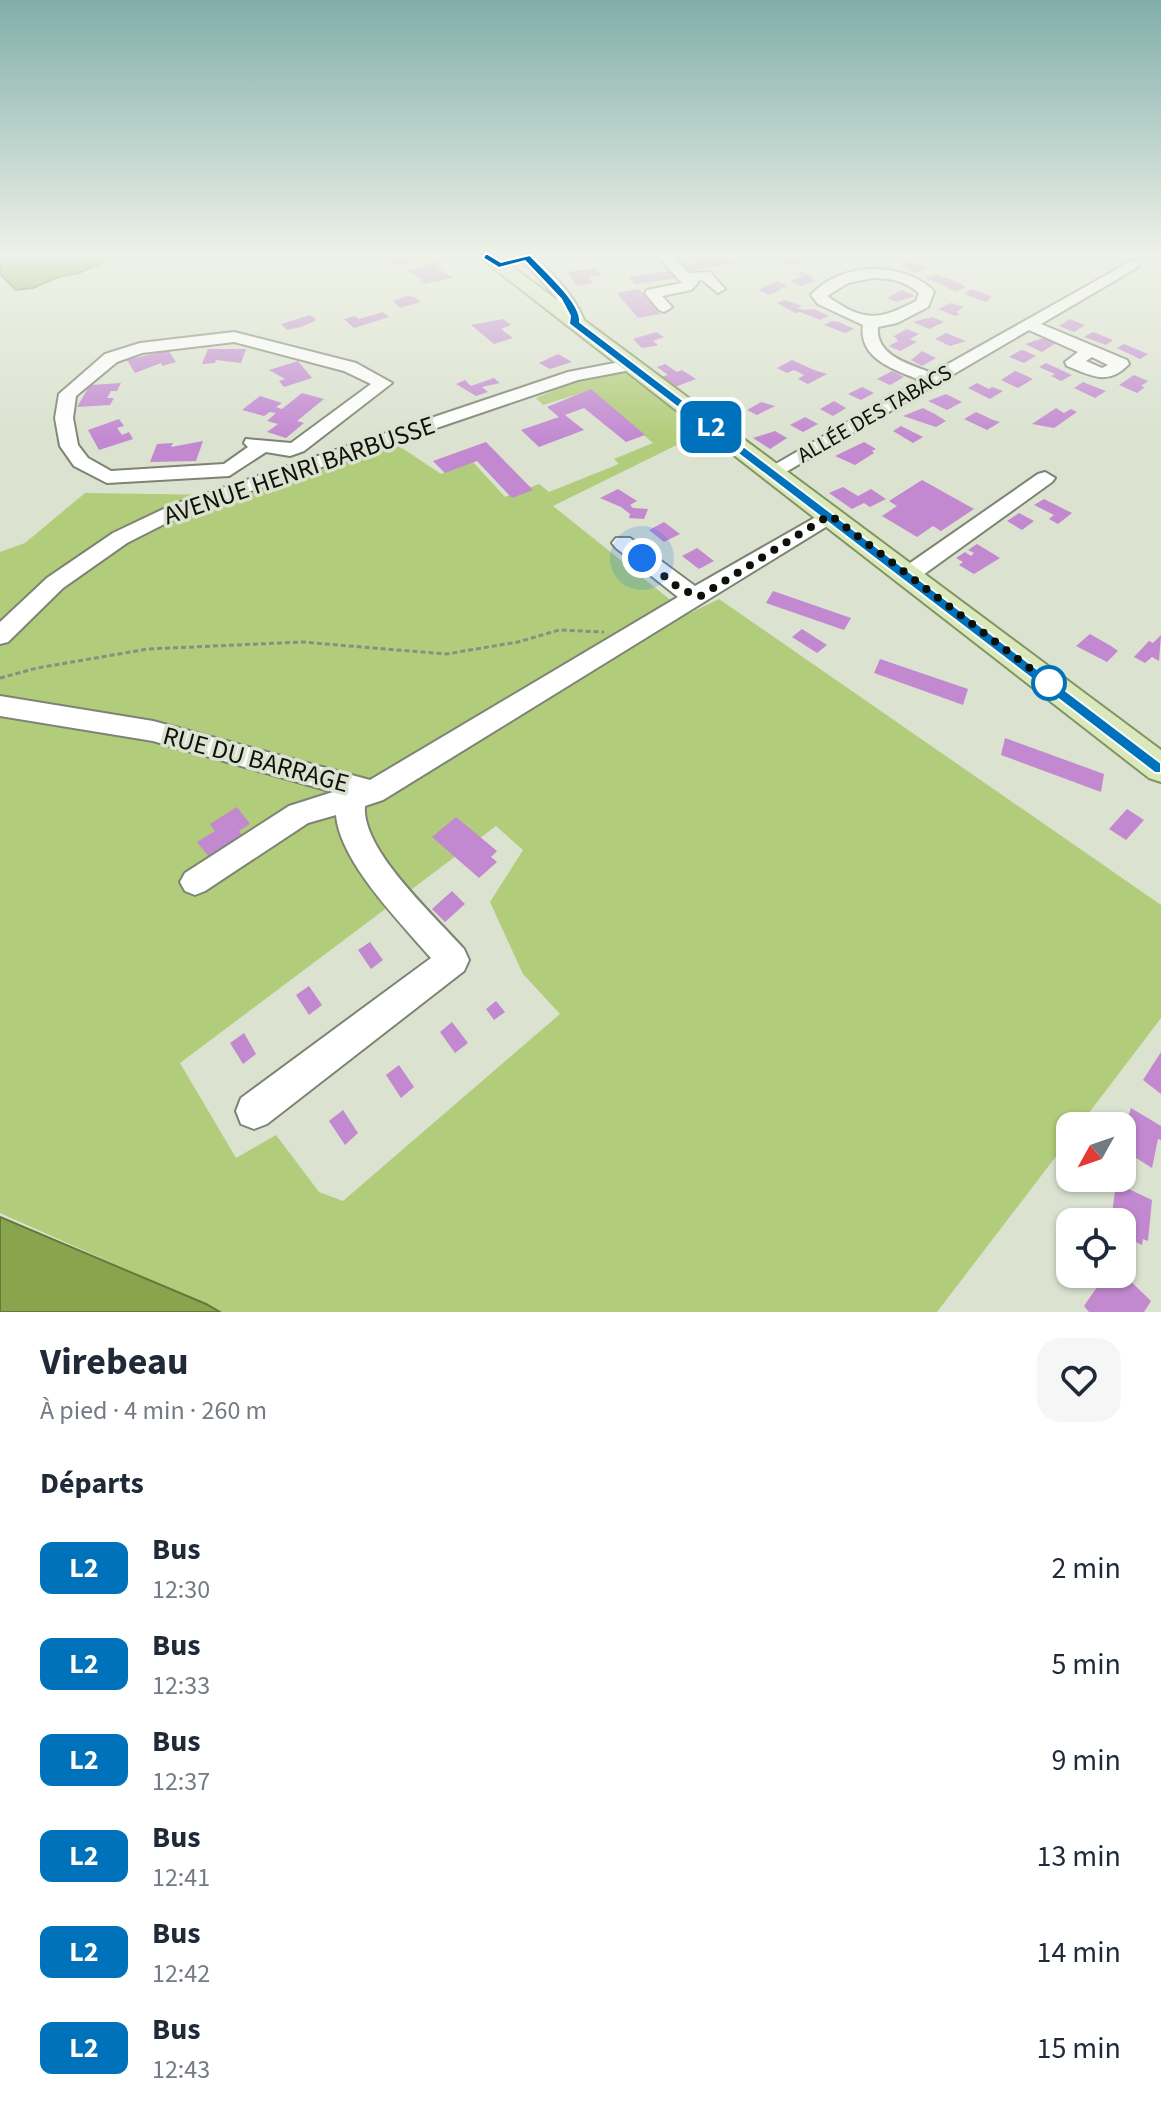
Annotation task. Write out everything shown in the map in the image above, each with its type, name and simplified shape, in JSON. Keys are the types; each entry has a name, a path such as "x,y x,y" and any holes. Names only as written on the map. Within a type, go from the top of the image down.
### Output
{"main road":[{"path":"566,317 1161,768"}],"street":[{"path":"572,322 575,317"},
{"path":"858,317 871,323 897,317"},
{"name":"ALLÉE DES TABACS","path":"772,472 1040,317"},
{"path":"871,323 868,333 871,345 878,354 933,379"},
{"path":"1028,324 1091,351"},
{"path":"234,337 350,367 383,383 329,422 310,440 291,450 258,444 229,470 107,477 81,462 69,446 64,418 68,394 111,358 140,348 234,337"},
{"name":"AVENUE HENRI BARBUSSE","path":"0,636 55,583 120,538 179,509 574,376 630,365"},
{"path":"329,422 387,438"},
{"path":"908,575 1045,478"},
{"name":"RUE DU BARRAGE","path":"0,706 153,731 363,795 699,597 830,515"},
{"path":"623,543 679,588 699,597"},
{"path":"195,882 299,814 363,795"},
{"path":"254,1111 453,960 399,896 354,829 349,813 363,795"}],"path":[{"path":"0,678 37,668 148,649 233,643 302,642 446,654 518,642 559,630 623,633 629,638"}],"shaded area":[{"path":"625,373 703,432 553,506 688,614 719,599 1161,905 1161,1018 1090,1112 1056,1112 1056,1156 937,1312 222,1312 0,1213 0,552 25,543 85,493 219,495 396,444 441,474 473,462 505,497 539,484 549,492 619,464 614,459 653,443 591,390 543,405 536,398 586,377","holes":["496,826 523,850 490,902 523,974 560,1014 343,1201 319,1192 276,1135 236,1158 180,1063"]},
{"path":"0,1217 206,1304 220,1312 0,1312"}],"building":[{"path":"303,317 317,320 287,330 281,324"},
{"path":"388,317 354,328 344,319"},
{"path":"933,317 944,322 929,329 913,322"},
{"path":"503,319 511,325 501,329 513,338 494,344 471,325"},
{"path":"1070,319 1085,325 1074,332 1059,326"},
{"path":"832,321 854,329 845,333 824,325"},
{"path":"907,329 919,334 910,339 917,342 900,351 889,346 898,341 894,336"},
{"path":"656,332 664,337 653,341 658,345 655,346 642,348 633,339"},
{"path":"1093,332 1113,340 1106,345 1084,337"},
{"path":"946,333 966,341 950,346 935,339"},
{"path":"1043,338 1056,343 1042,352 1025,344"},
{"path":"1124,344 1148,354 1140,359 1117,348"},
{"path":"208,349 246,349 241,363 216,360 215,363 202,364"},
{"path":"168,350 176,362 162,366 161,363 135,373 127,360"},
{"path":"1021,350 1036,356 1024,363 1009,357"},
{"path":"922,351 936,358 922,366 911,360"},
{"path":"558,354 572,362 550,369 539,363"},
{"path":"792,360 827,374 808,384 798,379 804,375 777,368"},
{"path":"298,361 312,378 284,387 279,381 285,379 269,370"},
{"path":"1046,363 1072,375 1061,381 1051,376 1055,374 1039,367"},
{"path":"665,364 696,379 675,387 661,377 668,375 657,367"},
{"path":"892,371 904,377 890,385 877,379"},
{"path":"1015,371 1033,379 1018,388 1001,380"},
{"path":"1134,375 1148,381 1137,393 1119,385"},
{"path":"494,378 500,383 482,387 488,392 476,396 456,384 465,380 471,386"},
{"path":"1083,382 1106,391 1095,398 1074,388"},
{"path":"121,383 117,391 111,391 107,398 114,398 110,405 77,407 90,385"},
{"path":"977,383 1003,391 990,399 968,388"},
{"path":"862,387 874,393 861,400 848,394"},
{"path":"591,389 645,435 626,442 584,408 565,415 584,430 539,447 521,430 559,417 547,407"},
{"path":"302,393 324,399 297,421 304,423 286,438 267,432 278,424 267,421 276,413 270,412 264,416 242,410 260,396 282,403 276,407 282,409"},
{"path":"946,394 962,402 947,410 928,401"},
{"path":"834,401 846,408 833,416 820,409"},
{"path":"761,402 775,406 757,415 747,410"},
{"path":"923,408 946,421 936,427 903,416"},
{"path":"1056,408 1064,413 1071,409 1077,412 1054,428 1032,424"},
{"path":"976,412 1000,422 987,430 964,419"},
{"path":"805,417 818,424 803,432 790,425"},
{"path":"119,419 124,426 117,428 122,435 129,432 133,439 99,450 88,430"},
{"path":"901,426 923,437 913,443 893,431"},
{"path":"775,431 787,438 770,449 753,438"},
{"path":"203,441 196,461 150,462 157,444 173,443 171,447"},
{"path":"486,442 533,490 512,498 477,461 445,473 433,461"},
{"path":"864,442 876,449 855,465 835,456"},
{"path":"922,480 974,509 941,531 933,526 917,537 882,516 897,506 889,501"},
{"path":"843,487 858,496 871,489 886,499 870,507 864,503 852,509 829,493"},
{"path":"618,489 637,501 630,505 633,508 648,509 644,519 629,518 630,514 621,507 600,498"},
{"path":"1044,499 1072,513 1058,524 1049,519 1054,515 1034,505"},
{"path":"1019,513 1034,521 1022,530 1007,521"},
{"path":"664,522 680,534 664,542 649,530"},
{"path":"977,544 1000,558 974,574 959,565 963,562 956,558 965,552 971,556 974,553 968,550"},
{"path":"697,548 714,561 699,569 682,556"},
{"path":"773,591 851,618 844,630 766,603"},
{"path":"802,629 827,645 817,653 792,637"},
{"path":"1090,634 1118,651 1107,662 1076,646"},
{"path":"1161,635 1159,661 1152,657 1145,663 1134,657 1149,641 1153,643"},
{"path":"880,659 968,689 963,705 874,673"},
{"path":"1005,738 1104,774 1101,792 1001,755"},
{"path":"237,807 250,824 239,831 242,835 209,857 197,842 215,831 210,824"},
{"path":"1127,809 1144,820 1126,840 1109,829"},
{"path":"456,817 497,851 491,857 497,862 479,878 432,837"},
{"path":"452,891 465,904 445,922 432,909"},
{"path":"370,942 383,960 371,969 358,950"},
{"path":"309,986 322,1005 309,1015 296,995"},
{"path":"496,1001 505,1012 494,1020 486,1009"},
{"path":"452,1022 468,1043 455,1053 440,1032"},
{"path":"244,1033 256,1054 243,1064 230,1043"},
{"path":"1161,1052 1161,1094 1143,1080"},
{"path":"399,1065 414,1087 401,1098 386,1075"},
{"path":"1131,1108 1161,1126 1161,1140 1158,1139 1152,1168 1136,1158 1136,1112 1130,1112"},
{"path":"343,1110 358,1133 345,1145 329,1121"},
{"path":"1115,1192 1135,1192 1152,1200 1148,1241 1143,1239 1142,1245 1136,1242 1136,1208 1113,1208"},
{"path":"1136,1287 1151,1301 1144,1312 1089,1312 1084,1306 1096,1288"}],"bus line":[{"name":"L2","path":"575,317 572,322 1161,768"}],"route":[{"path":"642,558 679,588 699,597 830,515 1061,692 1049,683"}]}
